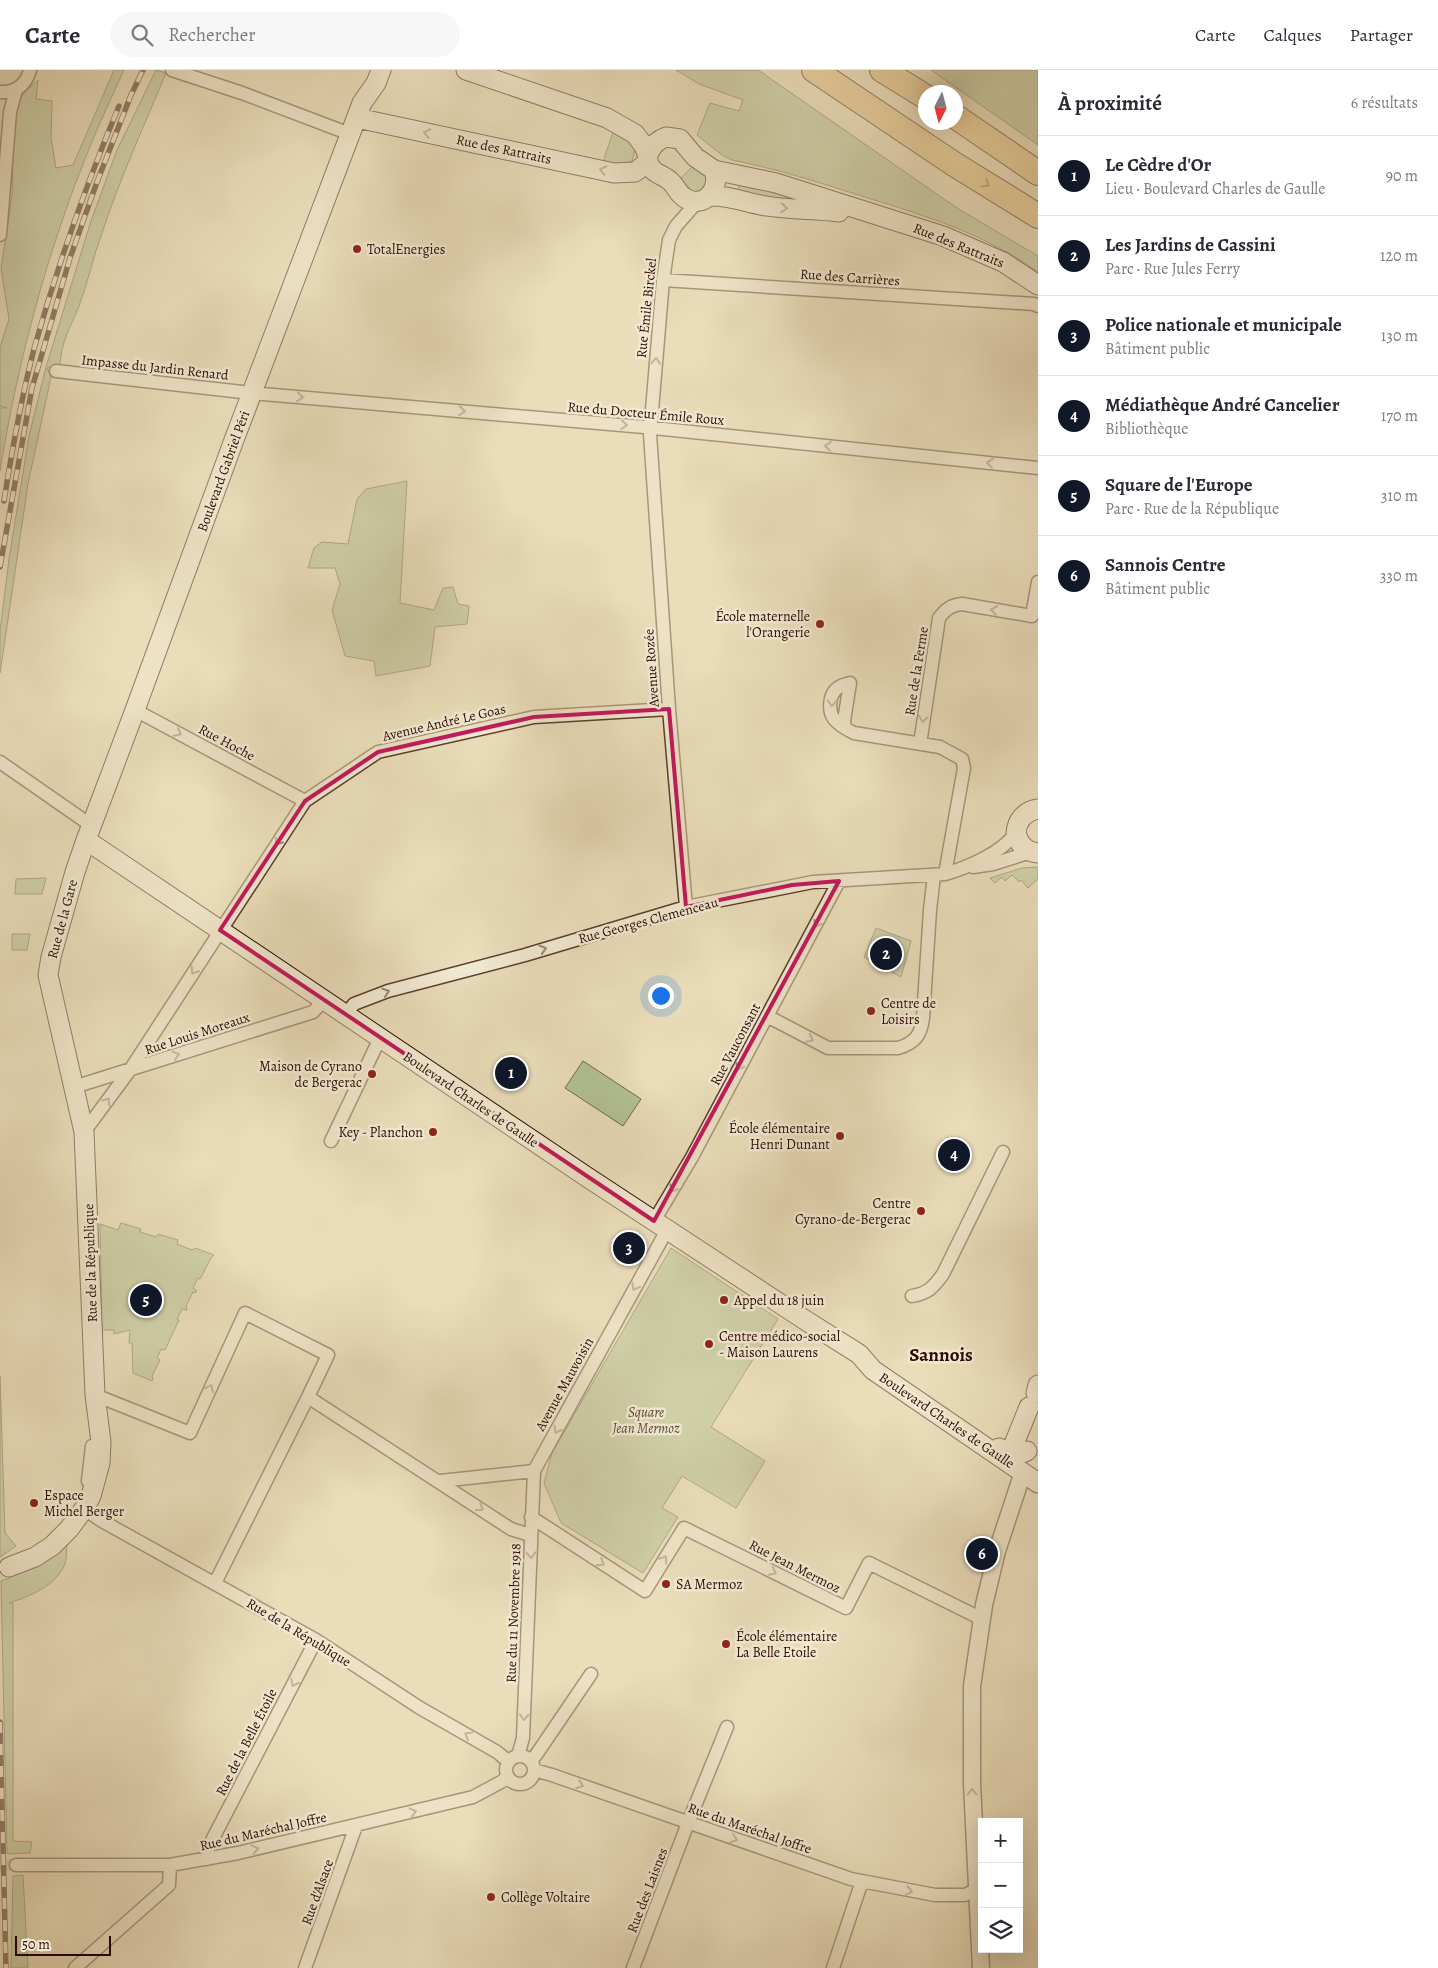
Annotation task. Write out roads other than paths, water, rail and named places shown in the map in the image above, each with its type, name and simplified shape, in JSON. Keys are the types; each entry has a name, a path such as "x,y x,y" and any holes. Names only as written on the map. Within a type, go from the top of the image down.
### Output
{"highway":[{"path":"796,70 1038,216"},
{"path":"814,70 954,164"},
{"path":"882,70 918,91"},
{"path":"892,70 918,90"},
{"path":"963,122 1038,173"}],"main road":[{"name":"Boulevard Gabriel Péri","path":"356,118 367,70"},
{"name":"Boulevard Gabriel Péri","path":"89,833 356,118 376,83 381,70"},
{"path":"466,70 607,118 635,134 644,146 653,170 671,181 684,197 704,199 714,190 716,183 714,170 695,158 680,139 666,137 647,130 604,105 501,70"},
{"name":"Rue des Rattraits","path":"356,118 614,173 635,172 648,159"},
{"path":"648,159 654,144 666,137"},
{"name":"Rue des Rattraits","path":"714,170 776,183 950,239 989,255 1017,270 1038,285"},
{"name":"Rue des Rattraits","path":"704,199 732,197 778,208 838,211 904,224"},
{"path":"1034,853 1020,843 1016,833 1021,818 1036,808"},
{"name":"Boulevard Charles de Gaulle","path":"89,833 220,930 345,1015 805,1320 859,1354 880,1360 1023,1463"},
{"name":"Rue de la Gare","path":"74,1087 48,976 53,949 75,872 89,833"},
{"name":"Rue de la République","path":"74,1087 84,1132 95,1395 101,1442 100,1463 91,1496 82,1501"},
{"name":"Boulevard Charles de Gaulle","path":"859,1354 873,1370 959,1428 982,1438 1023,1463"},
{"name":"Rue de la République","path":"82,1501 92,1446 95,1395"},
{"path":"1023,1463 1035,1401"}],"street":[{"path":"0,92 11,92 23,85 30,70"},
{"path":"172,70 242,93 356,118"},
{"path":"188,70 242,93"},
{"path":"0,235 10,112 16,90"},
{"path":"0,126 4,188"},
{"name":"Rue Émile Birckel","path":"650,427 663,280 671,234 679,221 704,199"},
{"name":"Rue des Carrières","path":"663,280 1036,305"},
{"name":"Impasse du Jardin Renard","path":"56,371 252,393"},
{"name":"Rue du Docteur Émile Roux","path":"252,393 650,427 1038,468"},
{"name":"Avenue Rozée","path":"650,427 669,709 686,907"},
{"name":"Rue de la Ferme","path":"920,744 939,621 945,610 953,605 962,604 1032,616 1038,582"},
{"name":"Avenue André Le Goas","path":"130,1070 305,801 378,752 534,717 669,709"},
{"name":"Rue Hoche","path":"135,710 305,801"},
{"path":"767,1016 828,1048 898,1048 908,1045 916,1039 922,1030 930,910 964,768 962,759 940,747 854,733 845,728"},
{"name":"Boulevard Charles de Gaulle","path":"0,762 89,833"},
{"name":"Rue Georges Clemenceau","path":"963,868 1006,844 1016,833"},
{"name":"Rue Georges Clemenceau","path":"345,1015 354,1004 388,991 525,955 686,907 792,885 939,874 963,868 993,864 1034,853"},
{"name":"Rue Vauconsant","path":"661,1225 692,1157 839,881"},
{"name":"Rue Louis Moreaux","path":"74,1087 313,1012 324,1000"},
{"path":"331,1141 380,1038"},
{"path":"84,1132 130,1070"},
{"path":"912,1296 924,1294 936,1284 943,1274 1003,1152"},
{"name":"Avenue Mauvoisin","path":"534,1471 661,1225"},
{"path":"95,1395 190,1433 245,1313 328,1356 215,1583"},
{"path":"308,1397 440,1481 511,1529 530,1535"},
{"path":"960,1896 973,1892 978,1884 972,1783 972,1686 982,1619 997,1551 1023,1463"},
{"path":"440,1481 534,1471"},
{"name":"Rue du 11 Novembre 1918","path":"513,1759 523,1738 534,1471"},
{"name":"Rue de la République","path":"82,1501 215,1583 316,1640 420,1708 497,1752 513,1759"},
{"name":"Rue Jean Mermoz","path":"531,1517 645,1591 684,1528 846,1608 869,1563 982,1619"},
{"name":"Rue de la Belle Étoile","path":"207,1859 208,1848 316,1640"},
{"path":"532,1766 523,1756 513,1759 506,1769 508,1777 514,1783 524,1784 531,1779 532,1766 536,1755 591,1674"},
{"name":"Rue des Laisnes","path":"633,1968 727,1727"},
{"name":"Rue du Maréchal Joffre","path":"532,1766 688,1823 862,1882 916,1893 960,1896"},
{"name":"Rue du Maréchal Joffre","path":"16,1865 170,1866 356,1826 473,1797 508,1777"},
{"name":"Rue d'Alsace","path":"305,1968 356,1826"},
{"path":"75,1968 169,1885 170,1866"},
{"path":"833,1968 862,1882"},
{"path":"960,1896 972,1902 978,1910"},
{"path":"981,1953 982,1968"}],"tunnel":[{"path":"0,1865 16,1865"}],"railway":[{"path":"0,567 32,388 70,258 97,182 131,95 143,70"},
{"path":"4,501 21,406 43,318 73,226 119,106"},
{"path":"0,1722 6,1968"}],"place":[{"name":"TotalEnergies","path":"357,249"},
{"name":"École maternelle l'Orangerie","path":"820,624"},
{"name":"Les Jardins de Cassini","path":"886,954"},
{"name":"Centre de Loisirs","path":"871,1011"},
{"name":"Le Cèdre d'Or","path":"511,1073"},
{"name":"Maison de Cyrano de Bergerac","path":"372,1074"},
{"name":"Key - Planchon","path":"433,1132"},
{"name":"École élémentaire Henri Dunant","path":"840,1136"},
{"name":"Médiathèque André Cancelier","path":"954,1155"},
{"name":"Centre Cyrano-de-Bergerac","path":"921,1211"},
{"name":"Police nationale et municipale","path":"629,1248"},
{"name":"Square de l'Europe","path":"146,1300"},
{"name":"Appel du 18 juin","path":"724,1300"},
{"name":"Centre médico-social - Maison Laurens","path":"709,1344"},
{"name":"Espace Michel Berger","path":"34,1503"},
{"name":"Sannois Centre","path":"982,1554"},
{"name":"SA Mermoz","path":"666,1584"},
{"name":"École élémentaire La Belle Etoile","path":"726,1644"},
{"name":"Collège Voltaire","path":"491,1897"}],"district":[{"name":"Sannois","path":"941,1354"}],"park label":[{"name":"Square Jean Mermoz","path":"646,1420"}]}
